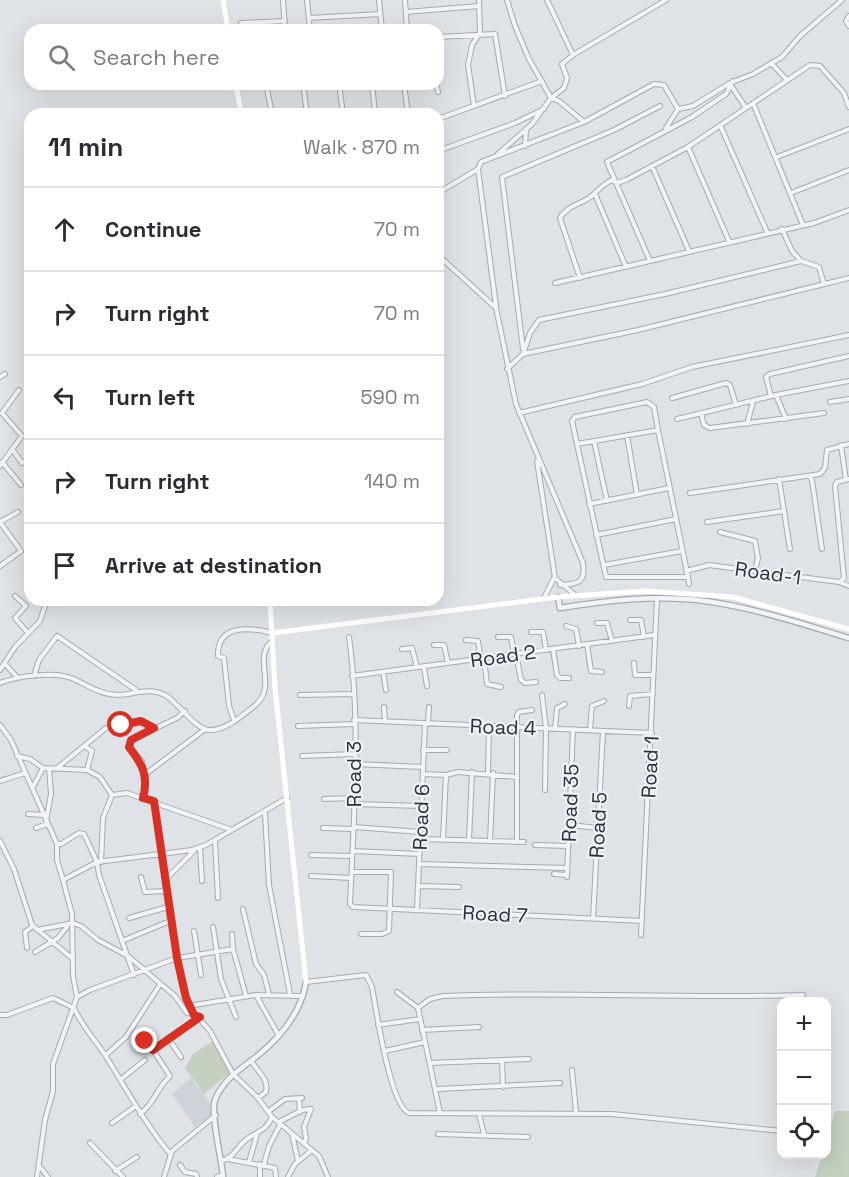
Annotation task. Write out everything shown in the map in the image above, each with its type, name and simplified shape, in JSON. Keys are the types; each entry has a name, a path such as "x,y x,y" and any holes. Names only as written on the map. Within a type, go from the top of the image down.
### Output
{"main road":[{"path":"223,0 227,24"},
{"path":"237,90 240,108"},
{"path":"272,633 558,597 645,591 714,595 757,602 849,629"},
{"path":"270,606 306,982"}],"street":[{"path":"241,23 285,21 283,0"},
{"path":"307,0 310,24"},
{"path":"379,0 381,24"},
{"path":"405,0 407,24"},
{"path":"474,106 468,55 480,33 479,0"},
{"path":"507,0 514,26 551,98 559,101 584,122"},
{"path":"547,0 573,55"},
{"path":"495,156 526,130 551,98 564,88 567,78 562,64 573,55 666,0"},
{"path":"678,108 693,106 733,81 782,57 800,36 842,0"},
{"path":"406,12 479,6"},
{"path":"309,18 380,14"},
{"path":"849,16 846,21 849,26"},
{"path":"444,36 492,32 497,37 505,96"},
{"path":"771,63 787,80"},
{"path":"617,183 688,147 721,127 787,80 816,64 837,85 849,107"},
{"path":"444,117 542,81"},
{"path":"650,261 607,162 632,151 665,129 692,117 720,98 732,87 733,81"},
{"path":"560,585 582,581 583,563 519,413 507,370 496,308 478,169 481,162 525,147 584,122 659,83 667,88 678,108"},
{"path":"732,87 746,108"},
{"path":"267,90 271,108"},
{"path":"304,90 307,108"},
{"path":"340,90 342,108"},
{"path":"373,90 375,108"},
{"path":"405,90 407,108"},
{"path":"753,103 803,225"},
{"path":"523,352 502,177 614,130 660,106"},
{"path":"665,129 678,108"},
{"path":"444,149 515,123 544,109"},
{"path":"721,127 767,232"},
{"path":"777,157 849,129"},
{"path":"525,147 526,130"},
{"path":"688,147 729,241"},
{"path":"652,166 689,251"},
{"path":"444,189 478,169"},
{"path":"791,193 849,170"},
{"path":"580,278 560,218 566,210 595,194 596,190 612,180 617,183"},
{"path":"595,194 626,267"},
{"path":"555,283 803,225 849,210"},
{"path":"782,229 792,250 801,261"},
{"path":"444,260 496,308"},
{"path":"507,370 523,352 538,320 665,294 801,261 819,267 824,284"},
{"path":"523,352 638,330 849,279"},
{"path":"519,413 642,384 692,367 849,335"},
{"path":"786,418 773,395 767,375 849,356"},
{"path":"0,377 5,374"},
{"path":"677,419 773,395 849,381"},
{"path":"672,398 726,383 730,386 736,405"},
{"path":"19,390 2,412 22,435 1,464 21,485"},
{"path":"830,402 849,399"},
{"path":"747,424 754,401"},
{"path":"688,577 608,578 605,576 572,419 647,402 652,404 658,430 669,488 676,519 682,551 688,577 689,584"},
{"path":"701,413 704,425 708,428 824,413"},
{"path":"577,444 658,430"},
{"path":"627,435 637,495"},
{"path":"594,441 607,501"},
{"path":"690,493 824,472 827,450 849,444"},
{"path":"839,582 844,578 835,486 845,480 841,445"},
{"path":"12,449 22,463 24,462"},
{"path":"536,455 555,578 560,585 575,596"},
{"path":"808,475 812,480 822,549"},
{"path":"779,479 790,549"},
{"path":"590,504 669,488"},
{"path":"707,522 784,511"},
{"path":"0,566 21,551 0,522 18,512"},
{"path":"596,535 676,519"},
{"path":"720,532 755,541 758,558 755,571"},
{"path":"604,566 682,551"},
{"name":"Road-1","path":"686,571 710,565 839,582 849,586"},
{"path":"543,599 555,578"},
{"path":"15,596 24,604"},
{"path":"558,597 560,608 657,599 696,600 748,608 849,638"},
{"name":"Road 1","path":"641,935 657,599"},
{"path":"26,606 15,618 28,633"},
{"path":"0,670 43,617 46,606"},
{"path":"630,620 641,620 644,637"},
{"path":"597,623 607,622 612,641"},
{"path":"566,626 576,629 579,646"},
{"path":"234,720 229,706 225,658 218,656 219,643 225,634 237,630 257,629 272,633"},
{"path":"531,632 543,632 546,650"},
{"name":"Road 2","path":"352,676 654,635"},
{"path":"34,676 39,660 57,636 138,690 167,696 174,705 185,711 204,730"},
{"name":"Road 3","path":"349,637 354,722 354,828 350,904"},
{"path":"498,637 511,637 521,680 525,683 536,682"},
{"path":"466,640 477,639 487,684 501,687"},
{"path":"143,776 204,730 215,730 261,701 266,689 264,653 273,641"},
{"path":"587,644 591,671 602,672"},
{"path":"434,645 445,646 448,663"},
{"path":"402,649 412,648 417,667"},
{"path":"553,649 557,675 560,678 569,678"},
{"path":"634,663 635,675 653,675"},
{"path":"4,664 17,677"},
{"path":"424,667 427,686"},
{"path":"383,672 386,690"},
{"path":"0,683 17,677 34,676 73,679 88,688 120,695 138,690"},
{"path":"300,695 353,694"},
{"path":"628,706 630,696 653,694"},
{"path":"542,695 546,728 545,790"},
{"path":"590,730 592,706 604,702"},
{"path":"555,729 557,708 565,704"},
{"name":"Road 6","path":"417,910 423,750 429,707"},
{"path":"384,708 385,722"},
{"path":"517,842 518,713 532,710"},
{"path":"143,798 142,761 129,747 131,740 177,718 185,711"},
{"path":"56,769 106,728 131,721 141,721 154,728"},
{"name":"Road 4","path":"298,726 385,722 652,733"},
{"path":"0,725 11,740 57,844 57,860 73,923 77,998 68,1017 53,1064 53,1091 45,1120 37,1177"},
{"path":"488,773 489,726"},
{"name":"Road 35","path":"554,874 567,876 573,729"},
{"name":"Road 5","path":"593,919 603,730"},
{"path":"84,746 92,752 87,770"},
{"path":"423,750 447,750"},
{"path":"302,756 354,754"},
{"path":"17,756 30,759 43,768 87,770 100,777 112,795"},
{"path":"354,764 423,767"},
{"path":"33,788 43,768"},
{"path":"46,823 51,794 49,768"},
{"path":"423,774 446,775 472,772 517,777"},
{"path":"469,840 472,772"},
{"path":"0,781 24,773"},
{"path":"490,841 494,773"},
{"path":"443,839 446,775"},
{"path":"112,795 127,793 233,830"},
{"path":"112,795 103,818 99,874 134,975"},
{"path":"63,880 99,862 198,848 265,813 287,798"},
{"path":"324,799 354,798"},
{"path":"154,801 170,921 189,1006 194,1015"},
{"path":"354,804 421,806"},
{"path":"265,813 269,885 290,994"},
{"path":"28,814 43,815"},
{"path":"36,828 46,823"},
{"path":"570,825 598,828"},
{"path":"323,828 420,832"},
{"path":"57,844 82,832 99,862"},
{"path":"420,839 524,842"},
{"path":"215,840 218,898"},
{"path":"0,841 14,869 33,926 74,959"},
{"path":"535,845 568,846"},
{"path":"198,848 202,881"},
{"path":"165,889 169,876 198,848"},
{"path":"311,855 420,854"},
{"path":"419,864 567,868"},
{"path":"352,872 391,872 389,931 382,934 361,934"},
{"path":"311,876 351,878"},
{"path":"141,877 145,892 165,889"},
{"path":"418,886 459,887"},
{"name":"Road 7","path":"350,904 358,909 642,921"},
{"path":"129,918 168,907"},
{"path":"243,909 256,964 264,975 269,994"},
{"path":"122,941 170,921"},
{"path":"37,930 73,923"},
{"path":"73,923 128,956 159,986 175,996 187,1013 200,1017 233,1074 258,1098 280,1125 262,1164 260,1177"},
{"path":"34,952 53,941 68,925"},
{"path":"27,948 25,932 33,926"},
{"path":"213,927 215,953 228,999 236,1017"},
{"path":"194,931 201,975"},
{"path":"232,934 233,949 246,996"},
{"path":"77,998 90,990 177,958 233,949"},
{"path":"217,1177 223,1176 216,1137 215,1099 233,1074 279,1036 303,996 306,982 364,973 372,987 378,1025 394,1089 403,1111 479,1114 576,1113 777,1131"},
{"path":"106,1055 126,1036 159,986"},
{"path":"397,992 418,1008 438,1089 440,1113"},
{"path":"418,1008 430,999 443,996 532,993 729,997 803,995"},
{"path":"189,1006 256,995 303,996"},
{"path":"256,995 279,1036"},
{"path":"0,1015 7,1015 53,998 74,1008 83,1029 106,1055 140,1114 171,1155"},
{"path":"140,1016 145,1020"},
{"path":"153,1050 200,1017"},
{"path":"378,1025 420,1019"},
{"path":"422,1030 479,1027"},
{"path":"140,1114 153,1105 160,1085 170,1076 153,1050 141,1038"},
{"path":"168,1038 181,1057"},
{"path":"385,1051 425,1042"},
{"path":"430,1063 529,1059"},
{"path":"120,1080 145,1060"},
{"path":"251,1060 263,1075 267,1087 266,1092 258,1098"},
{"path":"502,1060 503,1088"},
{"path":"572,1070 576,1113"},
{"path":"438,1089 503,1088 560,1083"},
{"path":"269,1111 285,1099 301,1099 300,1112"},
{"path":"112,1123 136,1106"},
{"path":"228,1159 248,1138 270,1123 312,1109 304,1127 306,1139 304,1143"},
{"path":"479,1114 484,1134"},
{"path":"164,1177 171,1155 182,1140 216,1115"},
{"path":"276,1120 312,1150 323,1163 328,1177"},
{"path":"292,1133 298,1161"},
{"path":"249,1162 257,1134"},
{"path":"438,1134 528,1137"},
{"path":"90,1143 123,1177"},
{"path":"288,1177 298,1161 312,1150"},
{"path":"115,1171 137,1157"},
{"path":"221,1161 228,1159 275,1167 276,1177"},
{"path":"180,1164 185,1172 197,1177"},
{"path":"39,1166 48,1177"}],"shaded area":[{"path":"191,1078 210,1103 214,1114 195,1127 172,1094"}],"green space":[{"path":"213,1041 230,1073 204,1094 185,1068 193,1054"},
{"path":"835,1111 849,1111 849,1177 815,1177 821,1159 831,1159 831,1124"}],"route":[{"path":"121,725 131,721 141,721 154,728 131,740 129,747 142,761 145,785 143,798 154,801 177,958 189,1006 194,1015 200,1017 153,1050 145,1041"}]}
